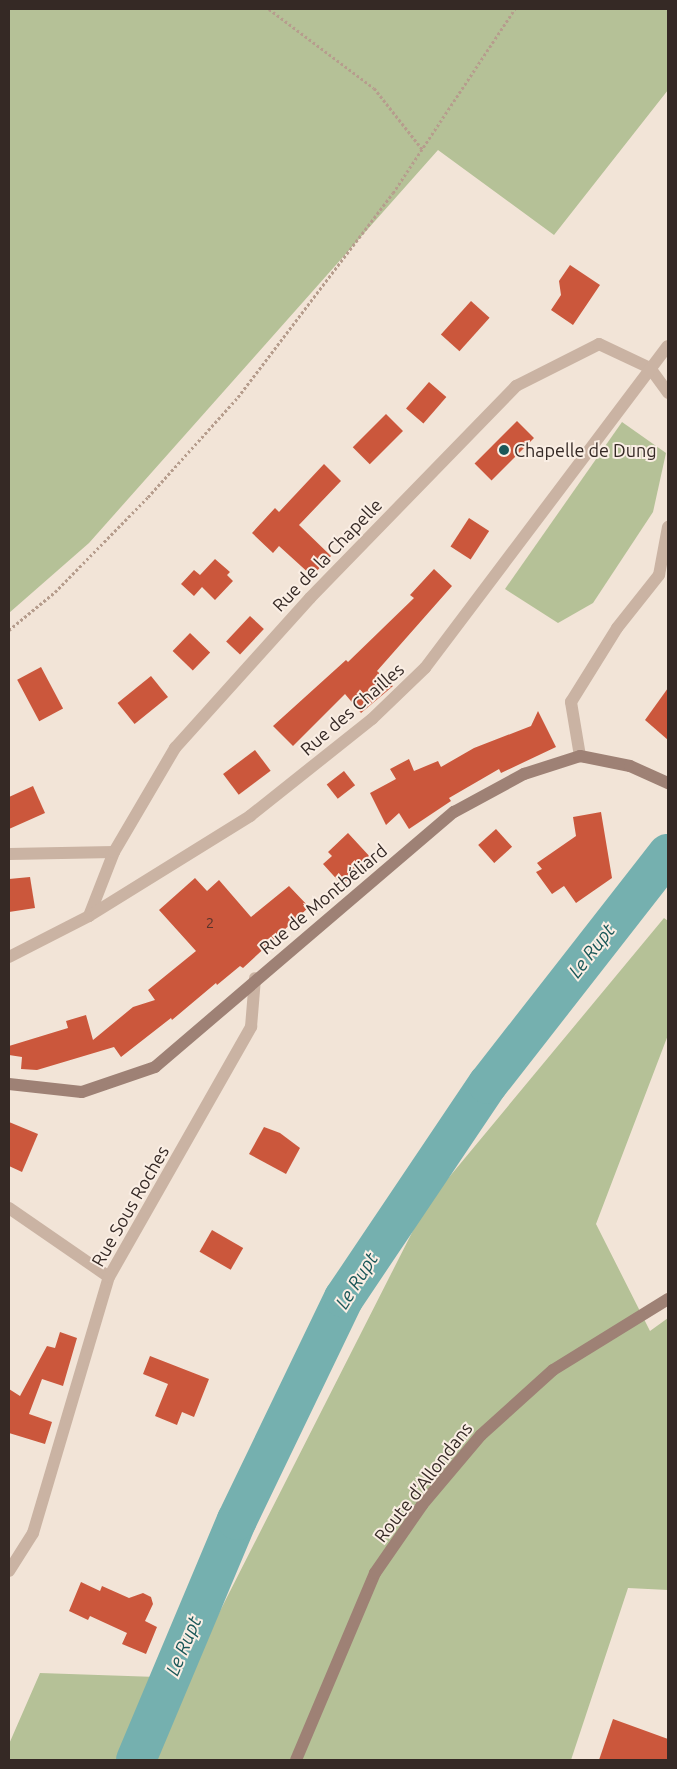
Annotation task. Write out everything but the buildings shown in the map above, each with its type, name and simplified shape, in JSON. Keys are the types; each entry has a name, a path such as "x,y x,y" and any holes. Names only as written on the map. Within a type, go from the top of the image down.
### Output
{"street":[{"name":"Rue de la Chapelle","path":"89,916 114,852 175,748 310,598 516,386 599,344 650,368 668,393"},
{"name":"Rue des Chailles","path":"9,957 89,916 250,816 372,719 425,668 668,346"},
{"path":"580,756 571,702 617,628 659,575 668,528"},
{"name":"Rue de Montbéliard","path":"9,1084 82,1092 155,1067 255,978 454,812 524,774 580,756 630,766 668,783"},
{"path":"9,854 114,852"},
{"name":"Rue Sous Roches","path":"9,1571 33,1533 109,1277 251,1028 255,978"},
{"path":"9,1208 109,1277"},
{"name":"Route d’Allondans","path":"296,1760 375,1572 422,1505 480,1435 553,1370 668,1299"}],"path":[{"path":"269,9 374,88 423,150"},
{"path":"9,630 55,592 117,529 238,397 299,320 423,150 515,9"}],"green space":[{"path":"9,9 668,9 668,90 554,235 438,150 89,543 9,613"},
{"path":"622,422 666,453 653,512 593,603 558,623 505,589"},
{"path":"664,918 668,921 668,1035 596,1224 650,1331 668,1318 668,1590 628,1588 571,1760 9,1760 9,1744 40,1673 186,1678 426,1205"}],"waterway":[{"name":"Le Rupt","path":"136,1760 237,1520 344,1298 488,1084 668,854"}],"place":[{"name":"Chapelle de Dung","path":"504,450"}]}
